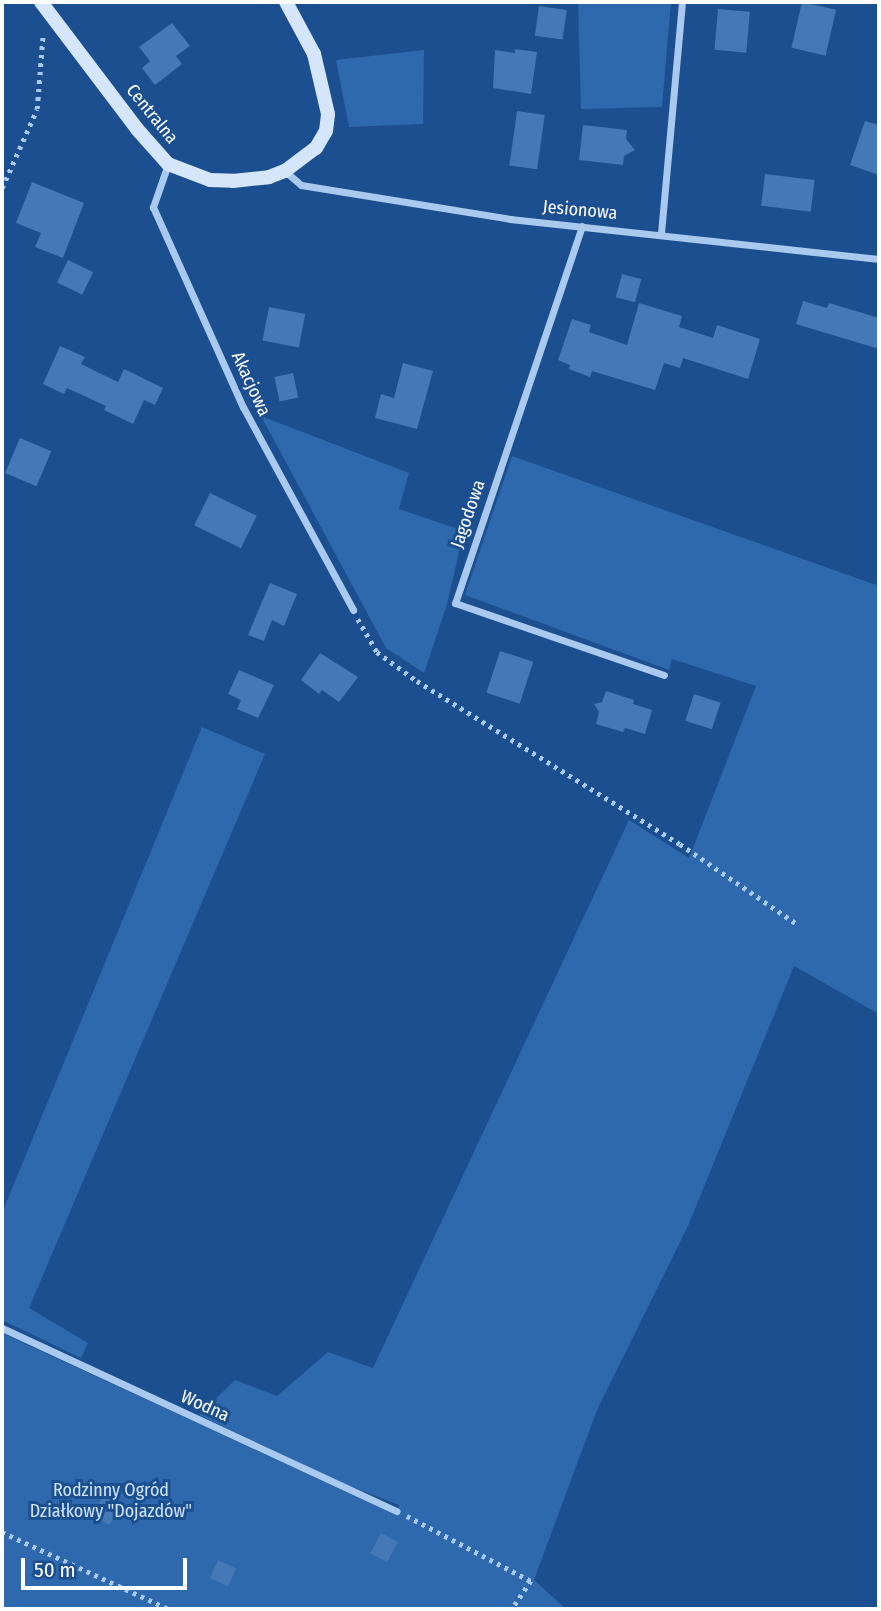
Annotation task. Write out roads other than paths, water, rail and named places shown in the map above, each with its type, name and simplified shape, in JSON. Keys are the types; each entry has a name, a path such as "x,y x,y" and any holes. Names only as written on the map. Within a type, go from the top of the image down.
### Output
{"street":[{"name":"Centralna","path":"43,5 137,129 169,164 210,180 252,180 285,171 316,148 326,131 328,114 314,54 286,2"},
{"path":"661,233 682,2"},
{"name":"Akacjowa","path":"169,164 153,207 243,407 353,610"},
{"name":"Jesionowa","path":"285,171 302,185 510,219 661,233 879,259"},
{"name":"Jagodowa","path":"582,226 455,603 664,675"},
{"name":"Wodna","path":"2,1328 397,1511"}],"park label":[{"name":"Rodzinny Ogród Działkowy \"Dojazdów\"","path":"111,1501"}]}
